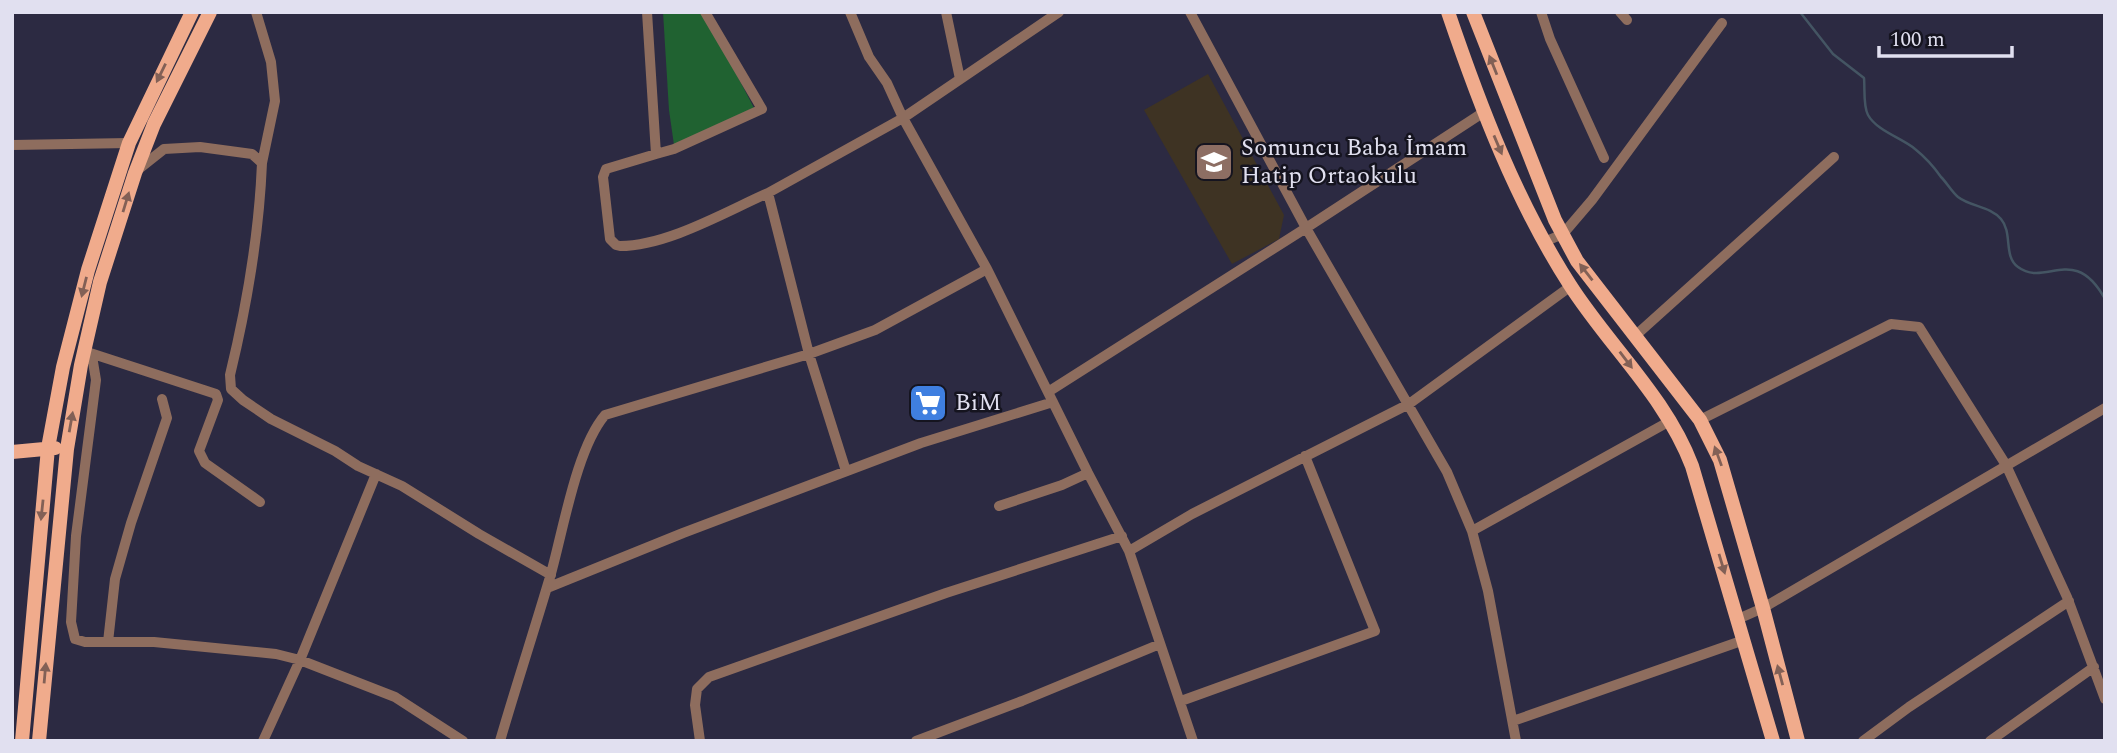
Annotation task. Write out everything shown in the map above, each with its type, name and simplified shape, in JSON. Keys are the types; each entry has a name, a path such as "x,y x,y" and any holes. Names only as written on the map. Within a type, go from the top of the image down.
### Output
{"main road":[{"path":"22,741 48,448 63,367 88,270 129,143 192,12"},
{"path":"39,741 67,449 84,352 100,282 135,173 154,124 210,12"},
{"path":"1448,12 1484,112 1516,187 1544,242 1571,286 1682,438 1773,741"},
{"path":"1473,12 1563,234 1577,261 1700,420 1720,460 1798,741"},
{"path":"12,452 67,449"}],"street":[{"path":"256,12 271,62 275,101 262,163 251,283 230,375 231,389 271,419 402,486 551,575"},
{"path":"647,12 656,154"},
{"path":"705,12 762,108 674,149 606,169 603,177 607,219 610,239 616,245 634,246 669,237 768,194 903,118 1059,12"},
{"path":"850,12 869,57 887,83 903,118 987,269 1087,473 1122,536 1193,741"},
{"path":"946,12 960,79"},
{"path":"1190,12 1307,228 1447,472 1472,531 1488,591 1516,741"},
{"path":"1541,12 1604,159"},
{"path":"1544,242 1563,234 1592,200 1723,23"},
{"path":"547,588 846,471 1051,397 1484,112"},
{"path":"12,145 129,143"},
{"path":"135,173 164,149 200,147 252,154 262,163"},
{"path":"1635,336 1834,157"},
{"path":"768,194 809,354 846,471"},
{"path":"500,741 585,453 594,427 605,415 809,354 875,330 987,269"},
{"path":"1129,551 1192,514 1409,404 1571,286"},
{"path":"1700,420 1891,324 1919,327 2006,465 2069,601 2105,699"},
{"path":"84,352 216,394 218,400 199,456 260,502"},
{"path":"84,352 93,362 96,380 76,536 71,631 75,639 85,642 154,642 276,654 300,660 395,696 463,741"},
{"path":"108,642 115,579 167,418 162,399"},
{"path":"1738,619 1763,608 2105,408"},
{"path":"1472,531 1670,421"},
{"path":"1181,701 1375,631 1305,456"},
{"path":"999,506 1062,485 1087,473"},
{"path":"263,741 300,660 376,474"},
{"path":"700,741 695,705 697,689 709,677 946,593 1122,536"},
{"path":"1863,741 1909,707 2069,601"},
{"path":"1513,721 1744,640"},
{"path":"916,741 1160,645"},
{"path":"1990,741 2094,667"}],"shaded area":[{"name":"Somuncu Baba İmam Hatip Ortaokulu","path":"1208,74 1284,215 1279,239 1232,264 1144,110"}],"green space":[{"path":"663,12 704,12 754,108 674,145 669,110"}],"waterway":[{"path":"1755,12 1760,12"},
{"path":"1800,12 1833,54 1864,78 1865,107 1872,121 1919,152 1958,197 1991,211 2001,219 2007,231 2011,257 2018,267 2039,273 2060,270 2082,273 2094,282 2105,299"}],"place":[{"name":"Somuncu Baba İmam Hatip Ortaokulu","path":"1214,162"},
{"name":"BiM","path":"928,403"}]}
